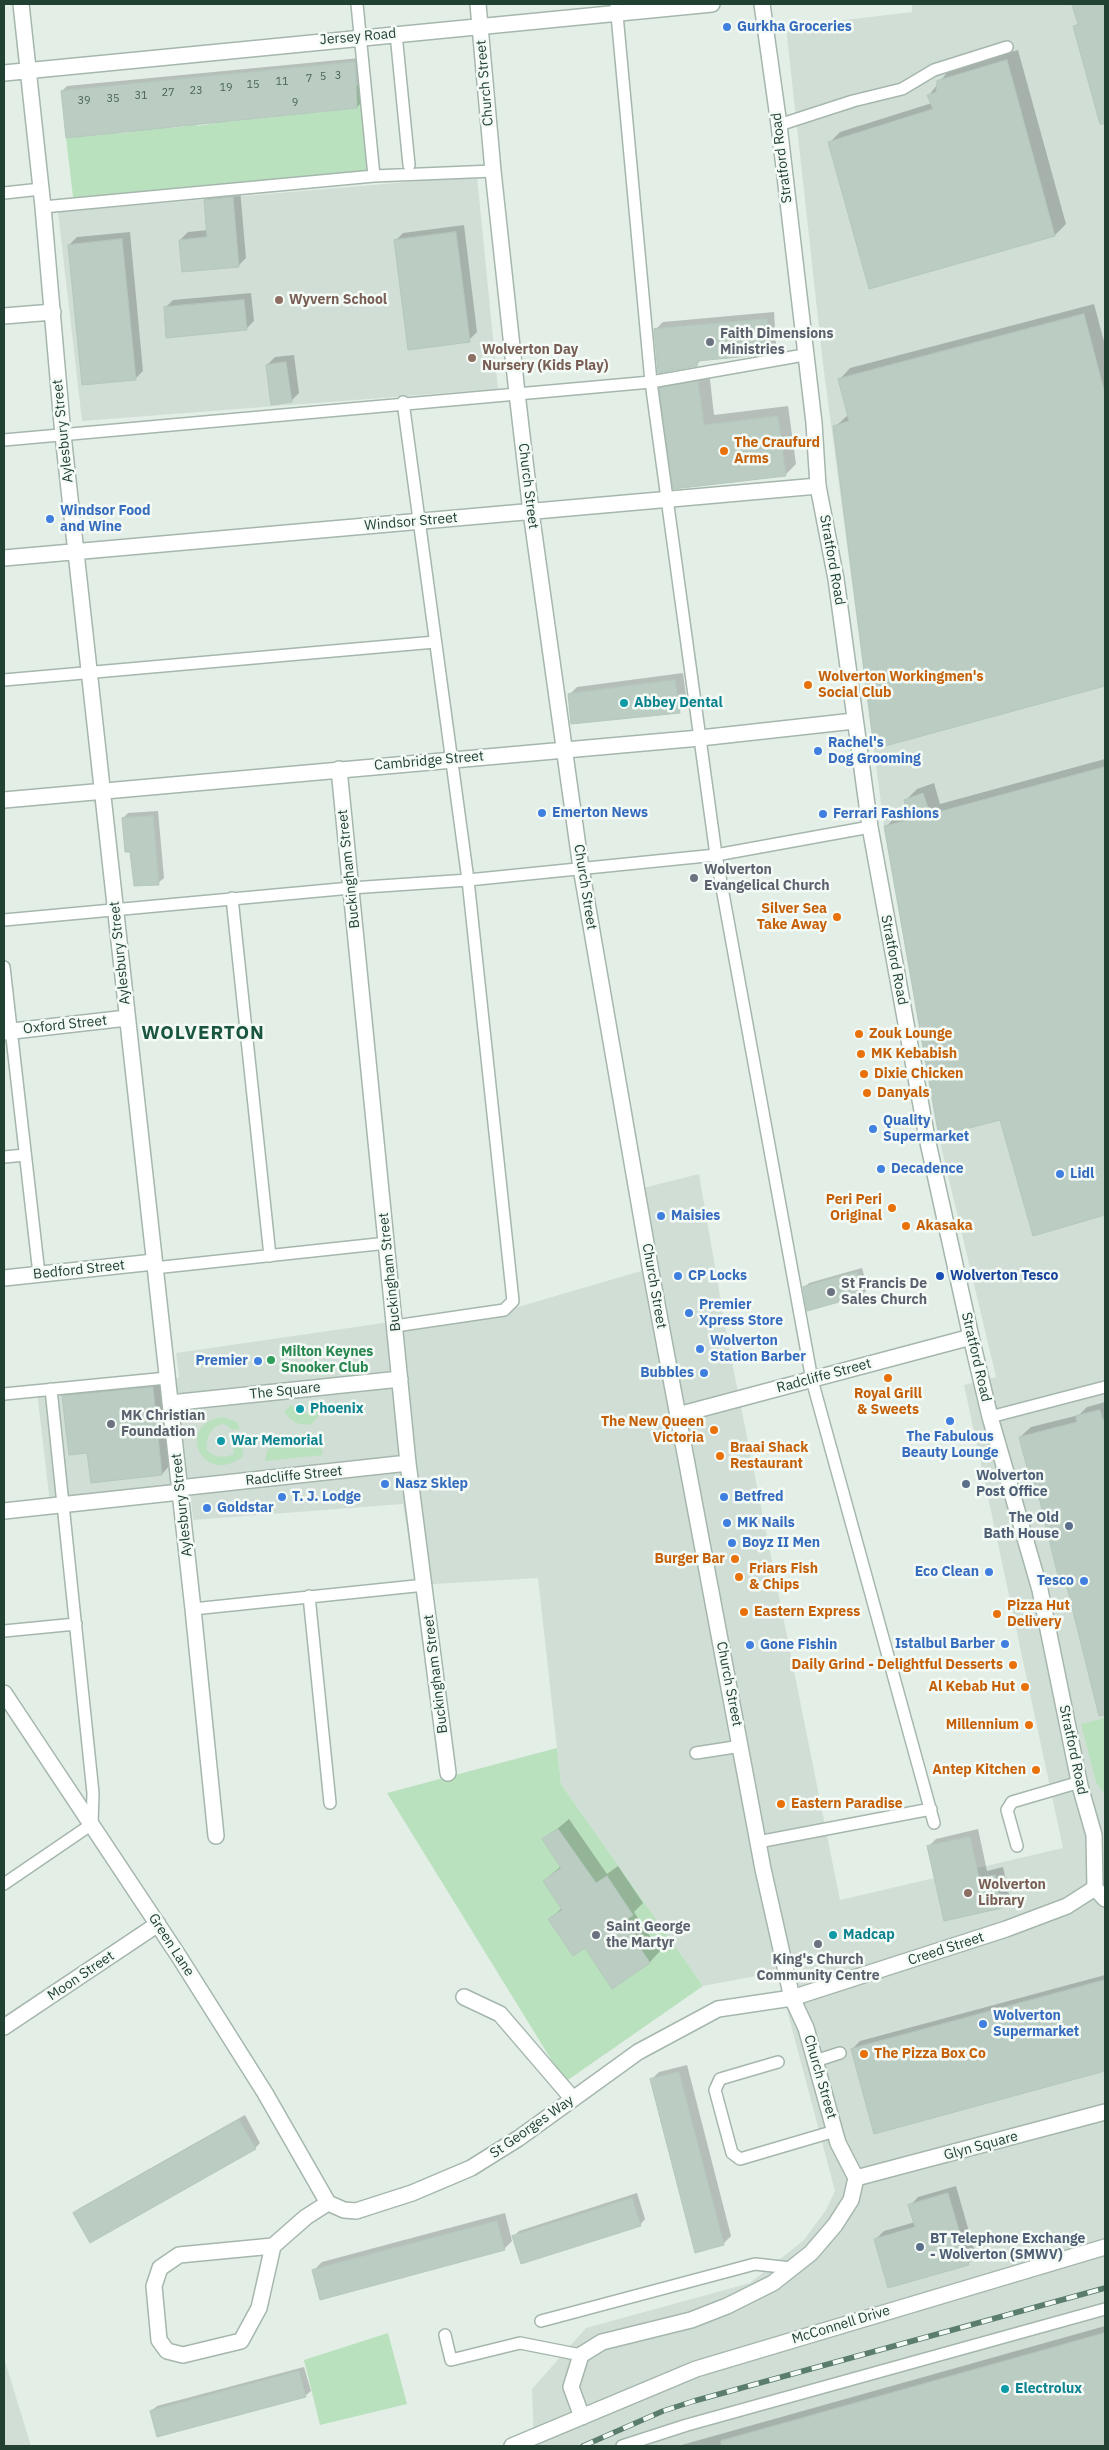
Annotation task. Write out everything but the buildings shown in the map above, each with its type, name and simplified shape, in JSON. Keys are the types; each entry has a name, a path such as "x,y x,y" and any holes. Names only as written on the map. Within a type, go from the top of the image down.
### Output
{"street":[{"name":"Aylesbury Street","path":"21,4 43,207 63,435 193,1609 216,1836"},
{"name":"Church Street","path":"478,4 493,171 531,512 581,868 678,1415 758,1842 792,1998 806,2028 838,2142 856,2178"},
{"name":"Jersey Road","path":"4,73 480,26 616,8 712,4"},
{"name":"Stratford Road","path":"762,4 779,125 804,354 814,423 818,486 836,579 870,827 927,1138 971,1337 990,1417 1040,1590 1080,1782 1100,1834 1100,1894"},
{"path":"4,316 53,312"},
{"name":"Windsor Street","path":"4,558 818,486"},
{"name":"Cambridge Street","path":"4,800 700,738 854,721"},
{"name":"Buckingham Street","path":"339,769 408,1464 448,1773"},
{"name":"Oxford Street","path":"8,1032 127,1018"},
{"name":"Bedford Street","path":"4,1278 154,1265"},
{"name":"Radcliffe Street","path":"678,1415 971,1337"},
{"name":"The Square","path":"170,1403 400,1379"},
{"name":"Radcliffe Street","path":"4,1511 408,1464"},
{"name":"Green Lane","path":"4,1693 158,1924 265,2093 328,2203"},
{"name":"Creed Street","path":"792,1998 1006,1930 1100,1894"},
{"name":"Moon Street","path":"4,2027 158,1924"},
{"path":"464,1997 500,2014 572,2099"},
{"name":"St Georges Way","path":"328,2203 344,2210 356,2211 420,2190 471,2168 519,2138 638,2052 718,2009 792,1998"},
{"name":"Glyn Square","path":"856,2178 1105,2112"},
{"path":"582,2417 571,2387 581,2355 602,2342 691,2320 727,2306 773,2282 811,2253 835,2225 851,2200 856,2178"},
{"path":"273,2246 259,2308 241,2341 183,2355 167,2351 159,2340 154,2286 160,2268 179,2255 273,2246 306,2217 328,2203"},
{"name":"McConnell Drive","path":"512,2446 696,2369 1105,2248"}],"lane":[{"path":"357,4 374,176"},
{"path":"616,8 651,382 716,855 812,1380 934,1823"},
{"path":"396,34 409,166"},
{"path":"779,125 853,101 902,89 934,70 1007,47"},
{"path":"43,207 374,176 493,171"},
{"path":"4,193 41,189"},
{"path":"4,440 403,402 651,382 804,354"},
{"path":"395,1326 504,1310 513,1301 468,880 403,402"},
{"path":"4,680 435,642"},
{"path":"4,920 232,898 468,880 716,855 870,827"},
{"path":"232,898 270,1256"},
{"path":"4,966 8,1032 39,1274"},
{"path":"4,1157 25,1155"},
{"path":"154,1265 270,1256 387,1243"},
{"path":"4,1394 167,1378"},
{"path":"990,1417 1105,1386"},
{"path":"4,1884 92,1824 93,1793 51,1389"},
{"path":"193,1609 425,1585"},
{"path":"309,1596 330,1803"},
{"path":"4,1631 76,1624"},
{"path":"696,1753 741,1746"},
{"path":"1016,1846 1007,1810 1012,1802 1080,1782"},
{"path":"758,1842 931,1809"},
{"path":"815,2061 840,2053"},
{"path":"778,2062 720,2079 716,2083 715,2090 732,2153 740,2159 835,2130"},
{"path":"541,2321 755,2264 791,2268"},
{"path":"622,2446 687,2425 1105,2309"},
{"path":"445,2335 451,2360 520,2343 581,2355"}],"shaded area":[{"path":"912,4 1105,4 1105,2446 534,2446 532,2389 586,2328 750,2283 804,2240 826,2210 835,2191 777,1972 703,1986 561,1784 538,1578 416,1585 403,1504 193,1520 191,1498 51,1512 37,1392 179,1378 176,1353 383,1323 518,1307 658,1266 643,1188 699,1174 728,1342 840,1900 1063,1848 964,1385 996,1377 935,1121 884,826 823,364 786,27 912,12"},
{"name":"Wyvern School","path":"477,176 498,389 82,421 58,212"},
{"path":"4,2358 31,2446 4,2446"}],"green space":[{"path":"360,85 370,177 74,205 66,138 76,137 74,114 85,135 104,134 101,111 114,133 132,132 129,108 167,105 170,128 187,126 186,104 196,102 197,126 216,123 214,101 224,100 226,122 244,120 242,98 252,97 255,119 272,117 270,95 281,94 283,116 300,114 298,92 308,90 311,113 329,111 327,89 336,88 339,110 357,108 355,86"},
{"path":"291,1405 303,1414 309,1412 311,1405 320,1409 318,1417 312,1424 303,1425 296,1423 284,1412"},
{"path":"223,1417 237,1422 240,1429 232,1430 222,1424 213,1428 208,1438 207,1450 216,1456 227,1456 234,1454 233,1446 242,1445 243,1456 229,1464 216,1465 206,1460 199,1451 197,1441 199,1430 208,1422"},
{"path":"313,1440 320,1445 323,1455 265,1461 267,1451 273,1443"},
{"path":"1105,1718 1105,1794 1096,1782 1081,1724"},
{"path":"557,1748 561,1784 703,1986 565,2082 387,1793"},
{"path":"388,2333 407,2404 320,2425 304,2360"}],"railway":[{"path":"583,2446 663,2411 694,2401 1105,2288"}],"place":[{"name":"Gurkha Groceries","path":"727,27"},
{"name":"Wyvern School","path":"279,300"},
{"name":"Faith Dimensions Ministries","path":"710,342"},
{"name":"Wolverton Day Nursery (Kids Play)","path":"472,358"},
{"name":"The Craufurd Arms","path":"724,451"},
{"name":"Windsor Food and Wine","path":"50,519"},
{"name":"Wolverton Workingmen's Social Club","path":"808,685"},
{"name":"Abbey Dental","path":"624,703"},
{"name":"Rachel's Dog Grooming","path":"818,751"},
{"name":"Emerton News","path":"542,813"},
{"name":"Ferrari Fashions","path":"823,814"},
{"name":"Wolverton Evangelical Church","path":"694,878"},
{"name":"Silver Sea Take Away","path":"837,917"},
{"name":"Zouk Lounge","path":"859,1034"},
{"name":"MK Kebabish","path":"861,1054"},
{"name":"Dixie Chicken","path":"864,1074"},
{"name":"Danyals","path":"867,1093"},
{"name":"Quality Supermarket","path":"873,1129"},
{"name":"Decadence","path":"881,1169"},
{"name":"Lidl","path":"1060,1174"},
{"name":"Peri Peri Original","path":"892,1208"},
{"name":"Maisies","path":"661,1216"},
{"name":"Akasaka","path":"906,1226"},
{"name":"CP Locks","path":"678,1276"},
{"name":"Wolverton Tesco","path":"940,1276"},
{"name":"St Francis De Sales Church","path":"831,1292"},
{"name":"Premier Xpress Store","path":"689,1313"},
{"name":"Wolverton Station Barber","path":"700,1349"},
{"name":"Milton Keynes Snooker Club","path":"271,1360"},
{"name":"Premier","path":"258,1361"},
{"name":"Bubbles","path":"704,1373"},
{"name":"Royal Grill & Sweets","path":"888,1378"},
{"name":"Phoenix","path":"300,1409"},
{"name":"The Fabulous Beauty Lounge","path":"950,1421"},
{"name":"MK Christian Foundation","path":"111,1424"},
{"name":"The New Queen Victoria","path":"714,1430"},
{"name":"War Memorial","path":"221,1441"},
{"name":"Braai Shack Restaurant","path":"720,1456"},
{"name":"Nasz Sklep","path":"385,1484"},
{"name":"Wolverton Post Office","path":"966,1484"},
{"name":"T. J. Lodge","path":"282,1497"},
{"name":"Betfred","path":"724,1497"},
{"name":"Goldstar","path":"207,1508"},
{"name":"MK Nails","path":"727,1523"},
{"name":"The Old Bath House","path":"1069,1526"},
{"name":"Boyz II Men","path":"732,1543"},
{"name":"Burger Bar","path":"735,1559"},
{"name":"Eco Clean","path":"989,1572"},
{"name":"Friars Fish & Chips","path":"739,1577"},
{"name":"Tesco","path":"1084,1581"},
{"name":"Eastern Express","path":"744,1612"},
{"name":"Pizza Hut Delivery","path":"997,1614"},
{"name":"Istalbul Barber","path":"1005,1644"},
{"name":"Gone Fishin","path":"750,1645"},
{"name":"Daily Grind - Delightful Desserts","path":"1013,1665"},
{"name":"Al Kebab Hut","path":"1025,1687"},
{"name":"Millennium","path":"1029,1725"},
{"name":"Antep Kitchen","path":"1036,1770"},
{"name":"Eastern Paradise","path":"781,1804"},
{"name":"Wolverton Library","path":"968,1893"},
{"name":"Saint George the Martyr","path":"596,1935"},
{"name":"Madcap","path":"833,1935"},
{"name":"King's Church Community Centre","path":"818,1944"},
{"name":"Wolverton Supermarket","path":"983,2024"},
{"name":"The Pizza Box Co","path":"864,2054"},
{"name":"BT Telephone Exchange - Wolverton (SMWV)","path":"920,2247"},
{"name":"Electrolux","path":"1005,2389"}],"district":[{"name":"WOLVERTON","path":"203,1034"}]}
